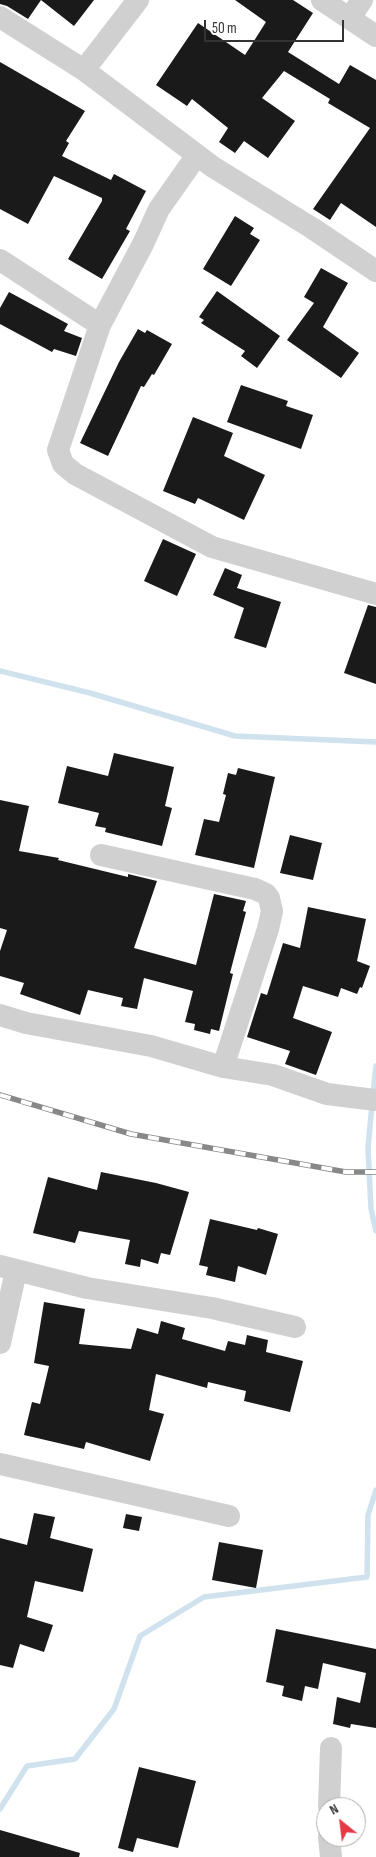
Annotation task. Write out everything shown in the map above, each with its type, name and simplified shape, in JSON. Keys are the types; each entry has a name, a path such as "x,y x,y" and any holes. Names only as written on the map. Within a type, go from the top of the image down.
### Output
{"street":[{"path":"84,70 138,0"},
{"path":"322,0 356,9 376,36"},
{"path":"0,17 84,70 213,167 312,228 376,271"},
{"path":"197,155 159,209 143,244 100,325 58,450 63,464 75,474 212,547 376,594"},
{"path":"0,260 100,325"},
{"path":"101,855 256,890 270,898 272,911 268,929 223,1066"},
{"path":"0,1015 26,1023 151,1046 223,1066 273,1075 327,1094 376,1100"},
{"path":"0,1343 8,1268 87,1288 212,1308 295,1327"},
{"path":"0,1464 229,1516"},
{"path":"329,1797 331,1748"}],"building":[{"path":"0,0 41,0 28,19 7,6 0,4"},
{"path":"41,0 94,0 74,26"},
{"path":"235,0 293,0 313,13 288,52 339,84 350,65 376,80 376,227 341,203 330,220 313,209 370,128 328,103 330,99 284,71 262,98 295,121 268,158 244,141 235,153 219,142 228,128 192,99 187,106 156,85 198,23 245,55 266,22"},
{"path":"0,62 85,111 66,141 69,143 62,156 111,180 114,174 146,191 126,229 130,231 102,279 68,259 102,198 54,176 28,224 0,209"},
{"path":"235,216 254,228 250,234 260,240 231,286 203,269"},
{"path":"321,268 348,283 323,327 359,353 341,378 287,340 314,303 304,297"},
{"path":"217,291 280,336 257,368 241,356 245,351 201,323 204,320 199,317"},
{"path":"9,292 68,324 64,331 82,338 76,356 54,349 52,352 0,324 0,308"},
{"path":"138,329 145,333 147,330 172,344 154,375 152,374 144,387 141,386 108,456 80,443 119,362"},
{"path":"241,385 288,401 286,406 313,415 301,449 227,422"},
{"path":"193,417 233,433 224,456 265,475 244,520 198,498 195,504 163,491"},
{"path":"163,539 196,554 177,596 144,581"},
{"path":"225,568 242,575 237,588 281,602 266,648 234,638 244,608 213,595"},
{"path":"368,605 376,607 376,684 344,673"},
{"path":"114,753 174,767 165,806 172,808 162,846 105,832 106,828 95,826 99,813 58,803 67,766 108,776"},
{"path":"238,768 275,777 254,868 195,855 204,819 219,822 226,795 223,794 228,773 236,775"},
{"path":"0,800 29,806 19,851 59,858 58,860 128,877 128,874 157,881 134,948 196,965 214,894 246,901 243,911 246,912 230,973 233,974 219,1031 211,1029 210,1034 194,1030 195,1024 185,1022 193,991 144,978 137,1009 121,1006 123,998 88,990 80,1015 20,994 24,983 0,976 0,951 7,930 0,928"},
{"path":"290,835 322,843 313,880 280,873"},
{"path":"308,907 366,919 357,961 370,966 362,988 360,987 357,994 341,988 338,997 303,986 293,1018 332,1032 316,1075 285,1064 290,1051 247,1037 261,993 267,995 283,943 300,948"},
{"path":"101,1172 189,1192 170,1255 161,1253 158,1264 141,1259 140,1267 125,1264 130,1240 79,1231 75,1243 33,1233 48,1177 97,1190"},
{"path":"210,1219 257,1230 258,1228 278,1234 266,1275 238,1266 235,1282 206,1275 208,1267 199,1265"},
{"path":"44,1302 85,1309 79,1344 131,1349 137,1328 158,1334 161,1321 185,1328 182,1339 225,1351 228,1341 245,1345 247,1335 268,1340 266,1352 303,1361 290,1412 244,1401 246,1391 208,1382 207,1388 156,1374 149,1410 164,1414 150,1461 86,1442 84,1449 24,1435 32,1402 40,1404 49,1366 34,1363"},
{"path":"34,1513 55,1517 50,1538 93,1549 83,1592 35,1581 27,1617 53,1625 44,1652 20,1644 13,1668 0,1665 0,1538 27,1545"},
{"path":"126,1514 142,1517 139,1531 123,1528"},
{"path":"219,1542 263,1550 256,1588 212,1580"},
{"path":"276,1629 376,1649 376,1728 351,1724 350,1728 333,1724 337,1697 360,1703 366,1673 323,1663 318,1689 305,1686 302,1701 282,1696 284,1686 266,1682"},
{"path":"139,1767 196,1781 178,1848 137,1838 133,1852 118,1848"},
{"path":"0,1830 80,1853 79,1857 0,1857"}],"waterway":[{"path":"0,671 90,693 235,736 376,742"},
{"path":"373,1094 376,1066"},
{"path":"372,1104 368,1148 371,1209 376,1231"},
{"path":"0,1809 27,1766 75,1759 114,1709 140,1636 204,1597 367,1577 368,1515 376,1490"}],"railway":[{"path":"0,1095 131,1134 346,1172 376,1172"}]}
